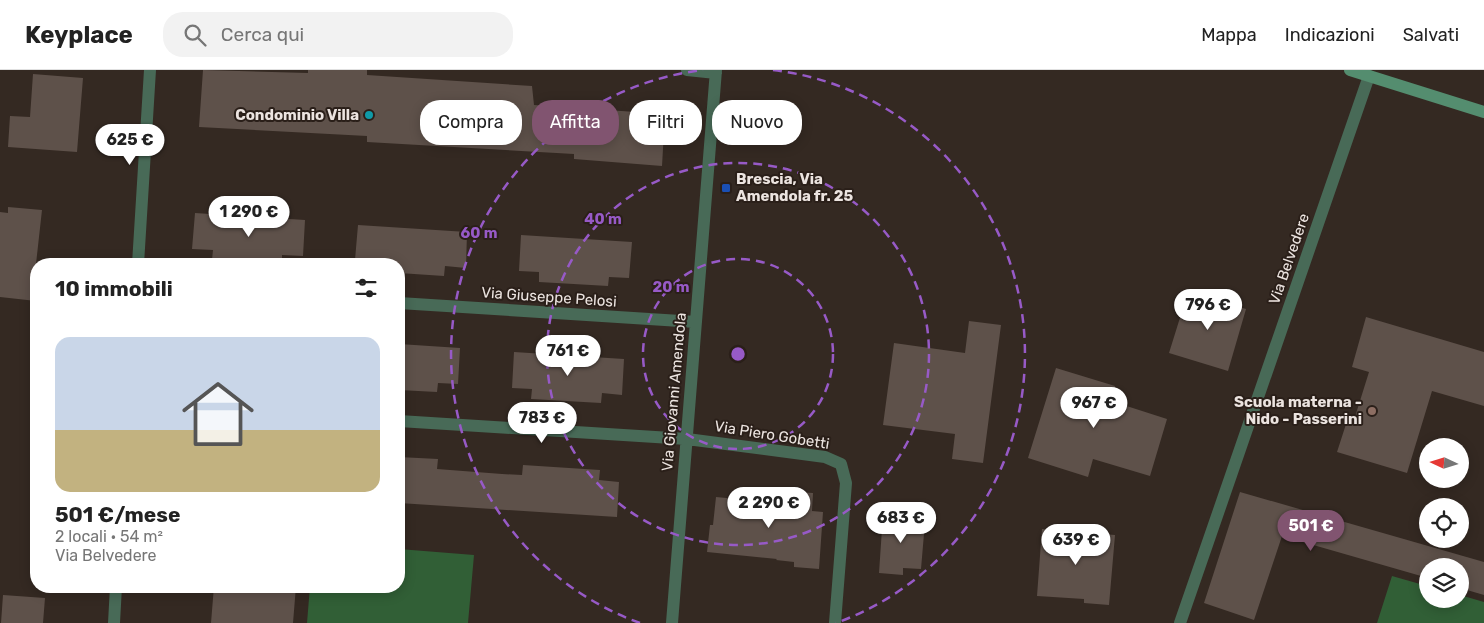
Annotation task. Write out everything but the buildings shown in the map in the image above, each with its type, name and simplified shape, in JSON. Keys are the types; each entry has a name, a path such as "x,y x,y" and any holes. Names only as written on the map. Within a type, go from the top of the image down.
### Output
{"main road":[{"path":"1350,70 1484,112"}],"street":[{"path":"138,258 150,70"},
{"name":"Via Giovanni Amendola","path":"672,623 716,72 688,70"},
{"name":"Via Belvedere","path":"1180,623 1369,76"},
{"name":"Via Giuseppe Pelosi","path":"405,303 696,322"},
{"path":"405,421 687,439"},
{"name":"Via Piero Gobetti","path":"687,439 825,457 841,464 846,483 835,623"},
{"path":"114,623 116,593"}],"green space":[{"path":"405,549 474,555 468,623 307,623 309,593 405,593"},
{"path":"1392,576 1419,584 1419,608 1469,608 1469,598 1484,602 1484,623 1377,623"}],"place":[{"name":"Condominio Villa","path":"369,115"},
{"name":"Brescia, Via Amendola fr. 25","path":"726,188"},
{"name":"Scuola materna - Nido - Passerini","path":"1372,411"}]}
